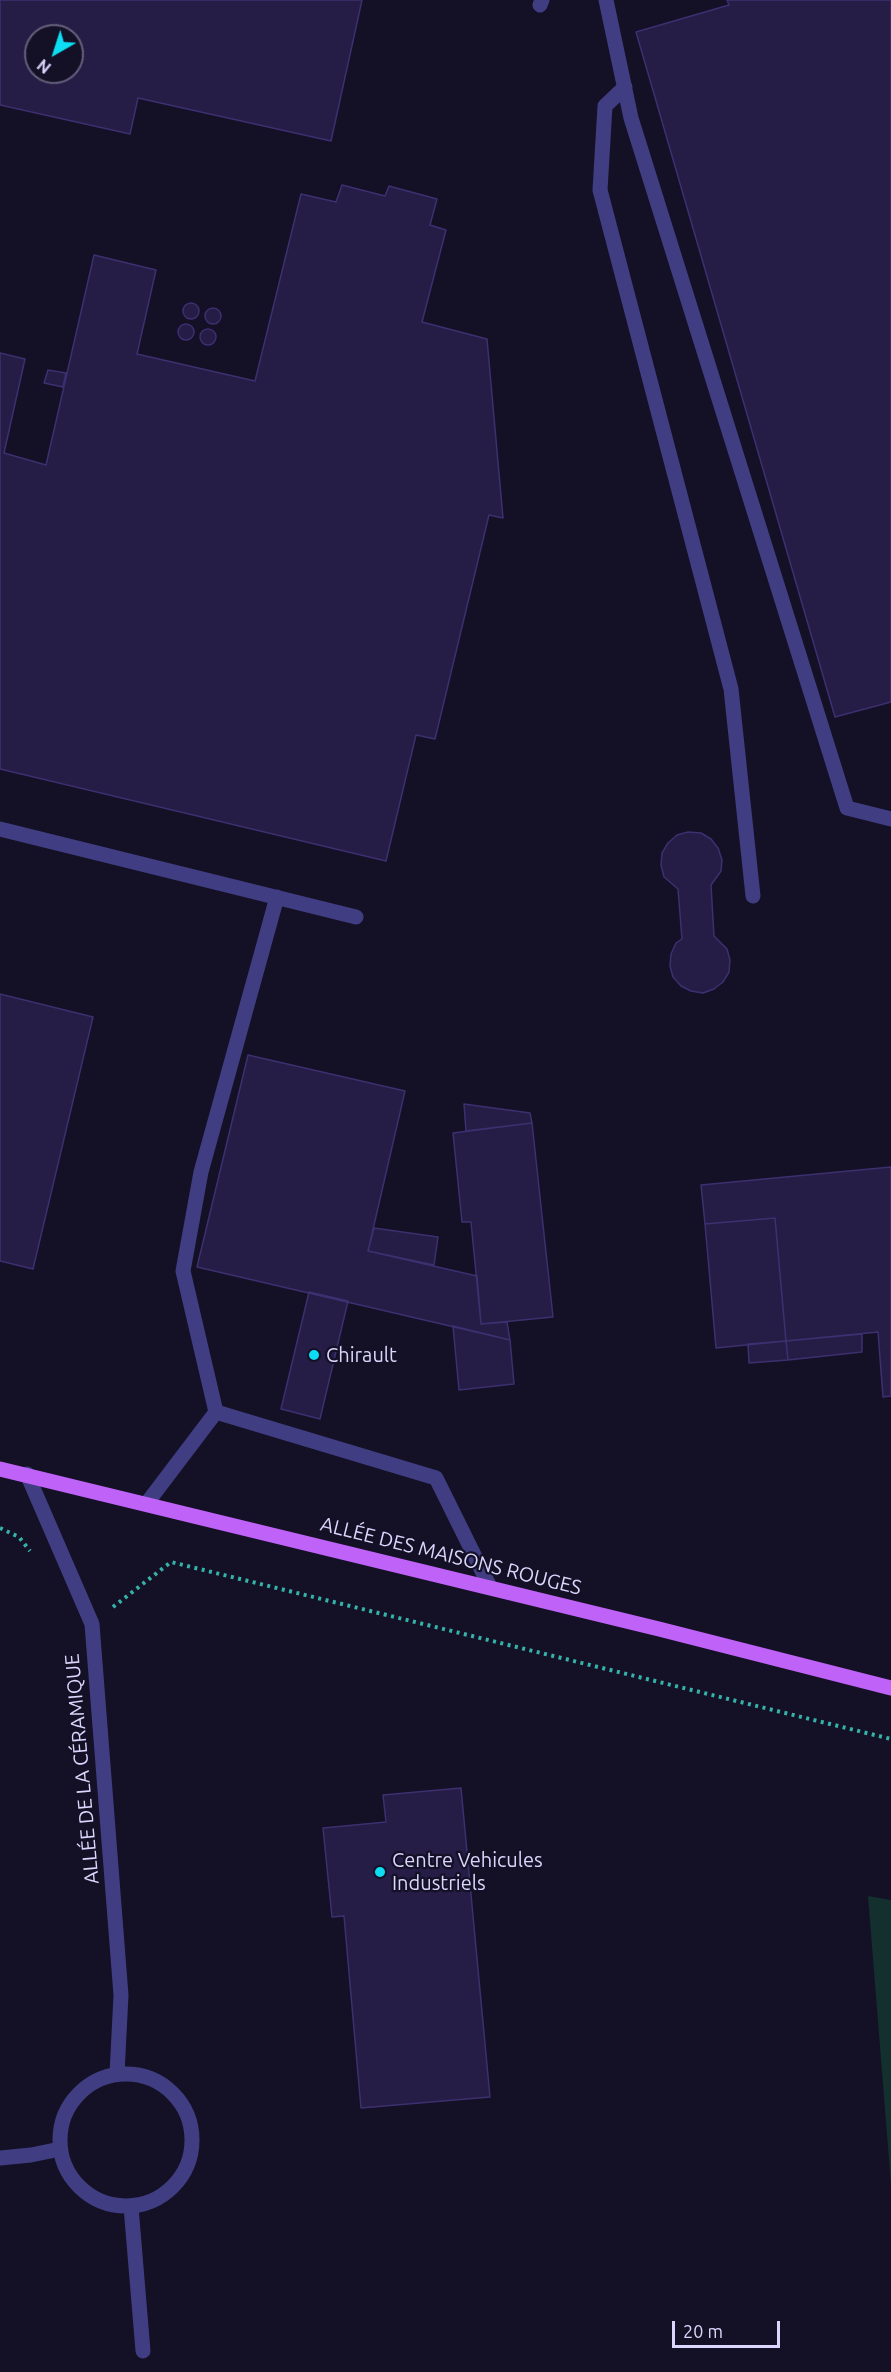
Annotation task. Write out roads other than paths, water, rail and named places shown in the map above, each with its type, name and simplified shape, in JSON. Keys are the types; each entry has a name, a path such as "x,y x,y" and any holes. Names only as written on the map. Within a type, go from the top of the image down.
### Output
{"main road":[{"name":"ALLÉE DES MAISONS ROUGES","path":"0,1469 490,1587 891,1688"}],"street":[{"path":"606,0 635,129 847,808 891,819"},
{"path":"625,87 605,106 600,190 731,690 753,896"},
{"path":"0,829 356,917"},
{"path":"216,1412 183,1271 201,1172 277,897"},
{"path":"147,1503 216,1412"},
{"path":"216,1412 436,1478 490,1587"},
{"name":"ALLÉE DE LA CÉRAMIQUE","path":"27,1474 92,1624 121,1995 117,2074"},
{"path":"117,2074 138,2075 158,2082 175,2095 187,2113 192,2133 191,2155 184,2174 170,2191 152,2202 131,2206 111,2205 92,2198 76,2185 65,2168 60,2149 60,2127 67,2108 80,2092 97,2080 117,2074"},
{"path":"0,2158 60,2149"},
{"path":"131,2206 143,2351"}],"place":[{"name":"Chirault","path":"314,1355"},
{"name":"Centre Vehicules Industriels","path":"380,1872"}]}
